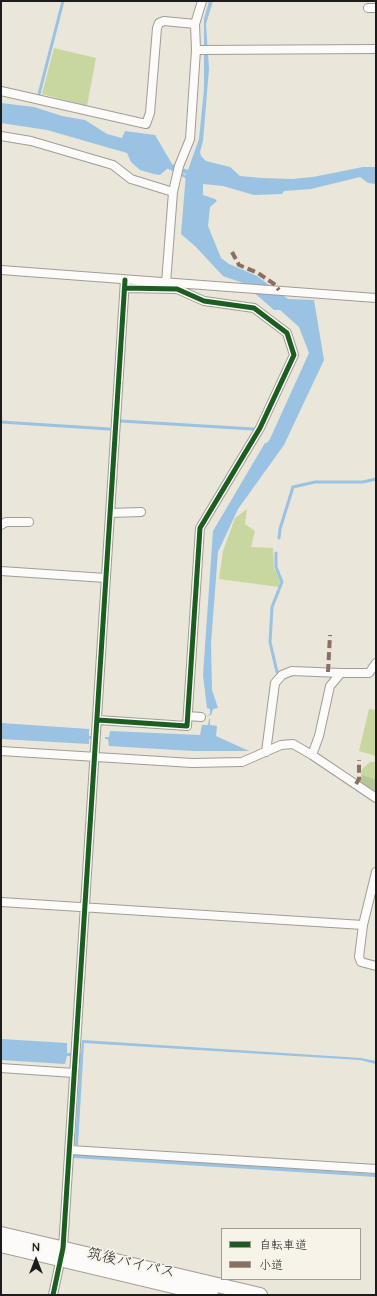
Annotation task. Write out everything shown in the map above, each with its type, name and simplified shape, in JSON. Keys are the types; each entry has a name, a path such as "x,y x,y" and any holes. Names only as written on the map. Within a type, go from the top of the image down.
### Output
{"highway":[{"name":"筑後バイパス","path":"1,1234 62,1254 211,1295"},
{"name":"筑後バイパス","path":"1,1245 62,1254 260,1295"}],"street":[{"path":"166,283 173,192 179,166 190,138 196,50 195,24 202,1"},
{"path":"1,91 146,124 150,113 157,28 159,23 164,21 195,24"},
{"path":"196,50 376,49"},
{"path":"1,136 30,141 113,165 131,179 173,192"},
{"path":"1,270 176,290 204,302 254,308 287,333 294,355 260,428 200,528 187,726 98,720"},
{"path":"125,284 166,283 376,298"},
{"path":"53,1295 62,1254 70,1150 125,284"},
{"path":"110,513 141,512"},
{"path":"1,525 6,522 29,522"},
{"path":"1,571 106,578"},
{"path":"266,752 275,683 282,675 292,671 369,672 376,663"},
{"path":"312,755 320,736 330,686 341,672"},
{"path":"188,716 201,717"},
{"path":"1,751 192,763 242,762 281,745 293,744 376,798"},
{"path":"376,872 363,925 359,957 361,962 376,966"},
{"path":"1,902 363,925"},
{"path":"1,1068 74,1073"},
{"path":"70,1150 376,1169"}],"green space":[{"path":"54,48 96,58 87,106 42,94"},
{"path":"247,509 245,524 255,531 251,547 273,548 274,568 281,582 279,587 219,579 223,551 235,518"},
{"path":"369,709 376,710 376,756 359,751"},
{"path":"370,762 376,762 376,782 372,782 361,776 362,769"},
{"path":"362,775 376,780 376,796 358,784"}],"water":[{"path":"209,1 213,1 206,24 209,69 203,141 200,152 201,156 206,161 230,167 240,176 261,178 292,179 313,177 363,167 376,167 376,184 368,183 360,177 311,189 284,191 282,194 254,195 223,186 203,184 203,195 217,201 210,207 208,226 221,258 229,264 257,276 288,299 314,300 324,360 284,445 238,509 218,552 211,643 212,690 218,708 213,709 211,715 206,716 210,714 210,709 207,708 203,675 213,531 265,443 267,443 270,439 309,353 299,327 280,310 274,310 243,283 223,276 195,246 181,234 186,174 168,168 160,175 154,174 140,170 131,162 127,153 47,130 1,123 1,103 34,107 62,116 85,120 107,134 122,138 125,131 155,135 172,164 188,170 199,139 204,89 204,19"},
{"path":"209,719 210,725 217,726 216,736 249,751 193,751 109,746 108,739 105,739 105,737 109,737 110,731 200,735 202,725 208,725"},
{"path":"1,723 89,729 89,736 91,736 91,739 89,739 89,744 1,739"},
{"path":"1,1039 67,1043 67,1053 81,1053 82,1040 361,1058 376,1061 376,1064 360,1060 84,1043 78,1145 75,1145 80,1057 67,1056 65,1064 1,1060"},
{"path":"74,1154 376,1174 376,1177 74,1158"}],"waterway":[{"path":"38,98 63,1"},
{"path":"168,167 188,178"},
{"path":"121,421 253,429"},
{"path":"1,422 109,429"},
{"path":"279,538 280,529 293,487 315,482 363,482 376,479"},
{"path":"276,553 276,567 282,582 272,607 270,642 277,672"}],"marked path":[{"path":"232,252 239,265 258,273 274,284 279,290"},
{"path":"328,672 330,635"},
{"path":"356,784 359,779 359,760"}],"cycle path":[{"path":"53,1295 63,1248 125,280"},
{"path":"98,720 187,726 200,528 260,428 294,355 287,333 254,308 204,301 177,289 125,288"}]}
